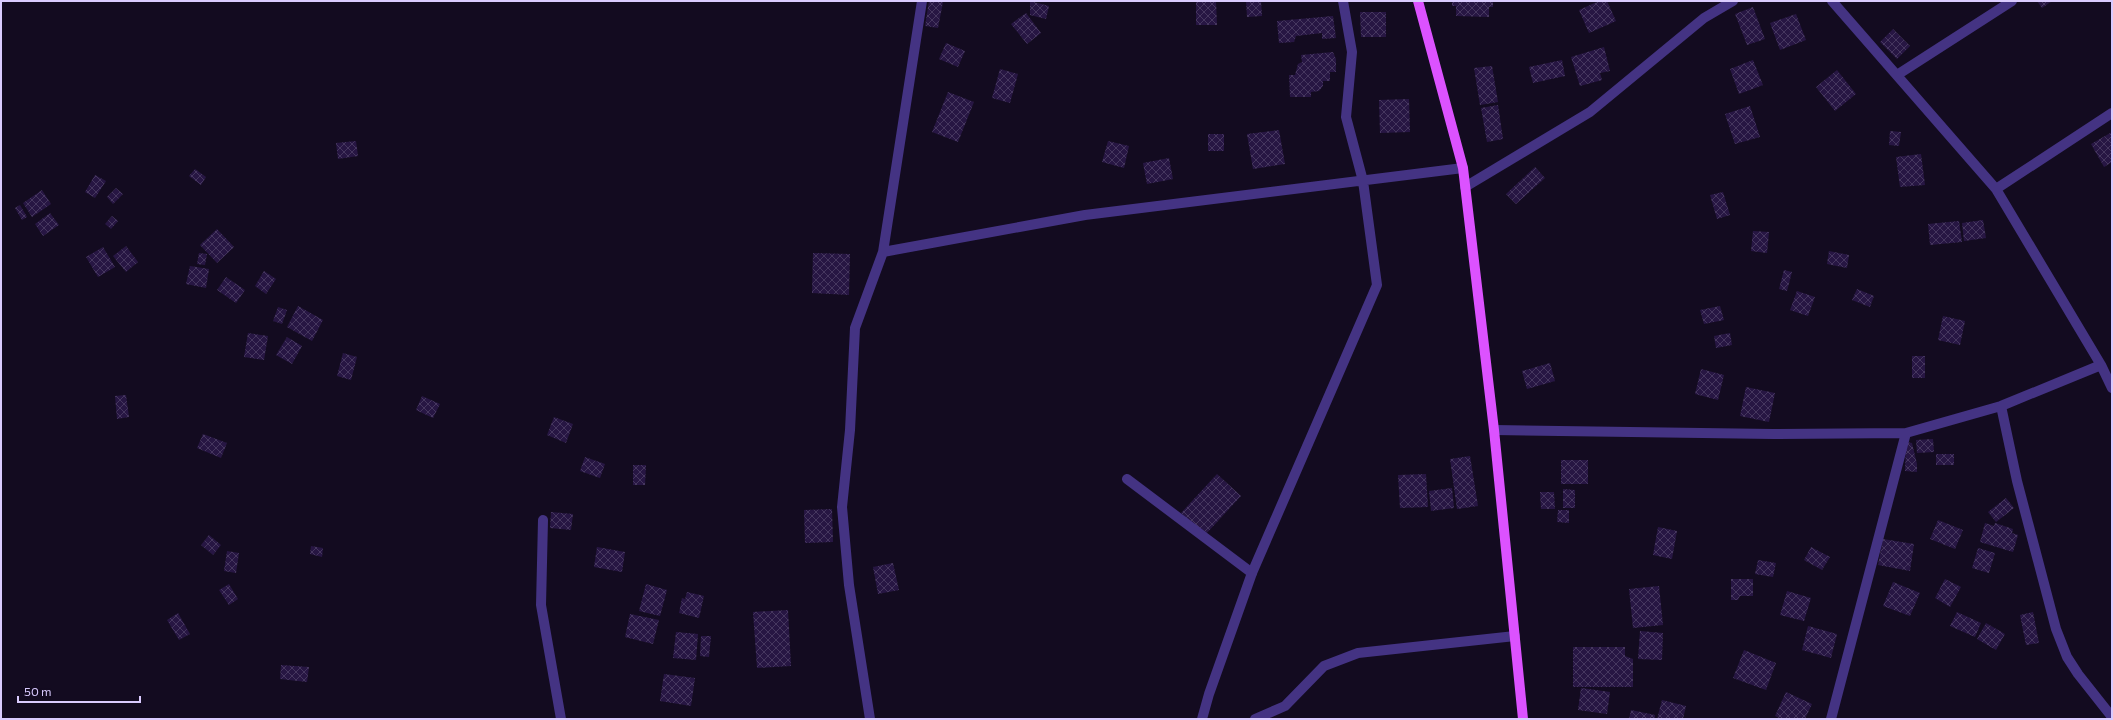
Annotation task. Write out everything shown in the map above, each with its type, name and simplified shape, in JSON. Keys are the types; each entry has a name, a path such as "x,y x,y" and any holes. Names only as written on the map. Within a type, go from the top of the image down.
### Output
{"main road":[{"path":"1418,1 1463,168 1494,430 1523,719"}],"street":[{"path":"870,719 850,585 842,507 850,430 855,328 883,252 922,1"},
{"path":"1202,719 1209,694 1252,573 1377,285 1363,180 1346,117 1352,52 1343,1"},
{"path":"1465,187 1590,112 1704,18 1734,1"},
{"path":"1832,1 1996,189 2101,365 2112,388"},
{"path":"1897,75 2012,1"},
{"path":"1996,189 2112,114"},
{"path":"883,252 1085,215 1463,168"},
{"path":"1494,430 1773,434 1906,433 2000,406 2101,365"},
{"path":"2000,406 2056,628 2067,657 2078,674 2112,717"},
{"path":"1831,719 1906,433"},
{"path":"1127,478 1252,573"},
{"path":"543,520 541,605 561,719"},
{"path":"1255,719 1285,706 1324,666 1358,653 1514,636"}],"building":[{"path":"929,1 943,2 938,28 925,26"},
{"path":"1030,1 1049,6 1046,19 1030,15"},
{"path":"1196,1 1216,1 1217,25 1196,25"},
{"path":"1246,1 1261,1 1262,16 1247,17"},
{"path":"1452,1 1493,1 1493,7 1489,7 1489,17 1456,16 1456,6 1452,6"},
{"path":"1599,1 1607,1 1616,21 1589,33 1579,10"},
{"path":"2037,1 2052,1 2042,8"},
{"path":"1753,7 1765,39 1747,45 1735,14"},
{"path":"1360,12 1386,12 1386,37 1361,37"},
{"path":"1026,13 1041,33 1027,44 1011,24"},
{"path":"1796,14 1806,40 1780,50 1770,23"},
{"path":"1333,16 1336,38 1322,39 1322,33 1296,36 1294,42 1279,43 1277,21"},
{"path":"1893,29 1910,46 1897,59 1880,42"},
{"path":"946,43 965,51 958,67 939,59"},
{"path":"1604,47 1610,71 1600,73 1602,80 1580,86 1571,57"},
{"path":"1333,52 1336,59 1336,72 1330,72 1330,81 1323,81 1323,86 1319,91 1311,92 1311,97 1290,97 1289,75 1295,75 1298,64 1302,62 1301,55"},
{"path":"1562,60 1565,76 1533,83 1529,67"},
{"path":"1753,60 1763,85 1739,94 1730,69"},
{"path":"1492,66 1498,102 1480,105 1474,68"},
{"path":"1000,69 1018,74 1010,103 992,98"},
{"path":"1837,70 1856,94 1835,111 1816,87"},
{"path":"948,92 974,102 958,142 932,132"},
{"path":"1409,99 1410,132 1380,133 1379,100"},
{"path":"1498,105 1503,139 1487,142 1481,108"},
{"path":"1750,106 1760,137 1735,144 1725,114"},
{"path":"1279,130 1285,164 1253,169 1247,134"},
{"path":"1890,131 1901,132 1899,146 1889,145"},
{"path":"2112,132 2112,162 2104,167 2091,144"},
{"path":"1208,134 1224,134 1224,151 1208,151"},
{"path":"356,141 358,156 338,159 336,143"},
{"path":"1108,141 1129,146 1124,168 1102,162"},
{"path":"1921,154 1925,185 1900,187 1896,157"},
{"path":"1169,158 1173,179 1147,184 1143,163"},
{"path":"1535,167 1545,178 1516,204 1506,194"},
{"path":"195,169 206,177 201,185 189,176"},
{"path":"95,175 106,181 95,198 85,192"},
{"path":"116,188 123,194 113,204 107,197"},
{"path":"42,190 51,204 32,217 23,203"},
{"path":"1723,192 1730,215 1717,219 1710,195"},
{"path":"20,205 27,217 22,220 15,208"},
{"path":"50,213 59,225 43,236 35,224"},
{"path":"112,216 118,221 111,229 105,224"},
{"path":"1983,220 1986,238 1964,241 1962,223"},
{"path":"1959,221 1962,242 1930,245 1928,224"},
{"path":"217,229 234,247 217,263 200,245"},
{"path":"1753,231 1769,232 1767,253 1751,251"},
{"path":"126,246 138,262 126,272 113,256"},
{"path":"103,247 115,267 98,277 86,257"},
{"path":"1829,251 1849,255 1847,268 1827,264"},
{"path":"199,253 207,254 205,265 197,264"},
{"path":"813,253 850,254 849,295 812,293"},
{"path":"190,266 209,269 206,288 186,284"},
{"path":"1784,270 1792,272 1787,291 1779,289"},
{"path":"264,271 276,279 266,294 255,286"},
{"path":"226,277 245,290 236,303 217,290"},
{"path":"1857,289 1874,296 1870,307 1852,300"},
{"path":"1797,291 1815,297 1808,316 1790,310"},
{"path":"298,306 323,320 312,341 287,327"},
{"path":"1720,306 1724,320 1704,324 1700,310"},
{"path":"278,307 287,310 282,324 273,321"},
{"path":"1943,316 1965,321 1960,345 1938,340"},
{"path":"248,333 268,336 264,360 244,357"},
{"path":"1730,333 1732,345 1716,348 1714,336"},
{"path":"287,337 302,346 292,364 276,355"},
{"path":"343,353 357,357 351,380 337,376"},
{"path":"1912,356 1925,356 1925,378 1912,378"},
{"path":"1550,363 1555,381 1527,389 1522,371"},
{"path":"1701,369 1724,375 1718,400 1695,394"},
{"path":"1746,387 1775,393 1769,422 1740,416"},
{"path":"126,395 129,417 117,419 115,396"},
{"path":"422,396 440,404 433,418 416,410"},
{"path":"554,417 573,424 566,443 547,435"},
{"path":"203,434 227,443 221,458 197,448"},
{"path":"1933,439 1934,452 1917,453 1916,440"},
{"path":"1906,442 1912,443 1917,464 1917,472 1905,471"},
{"path":"1936,454 1954,454 1954,465 1936,465"},
{"path":"1470,456 1478,506 1457,509 1450,459"},
{"path":"585,457 605,464 600,478 580,471"},
{"path":"1561,460 1588,460 1588,484 1561,484"},
{"path":"633,465 646,465 645,485 633,485"},
{"path":"1217,474 1241,496 1205,535 1181,513"},
{"path":"1426,474 1428,507 1400,508 1398,475"},
{"path":"1452,488 1454,508 1431,511 1429,491"},
{"path":"1563,489 1575,490 1575,508 1563,508"},
{"path":"1540,492 1554,492 1555,509 1541,509"},
{"path":"2006,498 2014,508 1996,522 1988,512"},
{"path":"832,509 833,542 805,543 804,510"},
{"path":"1558,510 1569,510 1569,523 1557,522"},
{"path":"551,512 573,514 571,530 550,528"},
{"path":"1938,520 1963,530 1955,549 1930,539"},
{"path":"1985,523 1994,526 1995,523 2013,529 2012,533 2018,535 2013,552 1980,542"},
{"path":"1658,527 1677,531 1672,559 1653,555"},
{"path":"209,535 221,545 213,555 201,545"},
{"path":"1883,539 1914,544 1910,571 1878,565"},
{"path":"311,546 323,548 322,557 310,554"},
{"path":"597,547 625,552 622,572 594,567"},
{"path":"1811,547 1830,557 1822,570 1804,560"},
{"path":"1978,548 1995,553 1989,573 1972,568"},
{"path":"227,551 239,553 236,573 224,571"},
{"path":"1758,560 1776,563 1773,577 1755,574"},
{"path":"893,563 899,590 878,594 873,567"},
{"path":"1731,579 1753,579 1753,596 1740,596 1738,600 1731,600"},
{"path":"1945,579 1961,587 1950,607 1935,598"},
{"path":"1893,582 1920,593 1910,616 1883,606"},
{"path":"229,584 238,599 229,605 219,590"},
{"path":"646,584 667,590 660,616 639,611"},
{"path":"1659,586 1663,625 1633,628 1629,589"},
{"path":"1787,591 1811,598 1804,621 1780,615"},
{"path":"687,592 704,596 699,618 679,613 682,598 685,599"},
{"path":"788,610 791,666 757,668 753,612"},
{"path":"1957,612 1981,623 1975,637 1950,626"},
{"path":"2033,612 2039,643 2026,645 2020,615"},
{"path":"178,613 190,634 179,640 167,620"},
{"path":"630,614 659,620 653,644 625,637"},
{"path":"1986,623 2005,634 1996,650 1977,639"},
{"path":"1808,626 1837,634 1831,658 1802,650"},
{"path":"1640,631 1663,633 1662,660 1638,659"},
{"path":"676,632 698,634 696,660 673,658"},
{"path":"701,636 711,636 709,657 700,656"},
{"path":"1573,647 1625,647 1625,656 1633,659 1633,687 1573,687"},
{"path":"1744,650 1776,663 1766,690 1733,678"},
{"path":"281,665 309,667 307,682 280,679"},
{"path":"664,674 695,678 691,706 660,701"},
{"path":"1581,688 1610,692 1607,714 1578,710"},
{"path":"1786,692 1812,704 1805,719 1781,719 1775,716"},
{"path":"1662,700 1686,706 1683,719 1657,719"},
{"path":"1631,710 1655,715 1655,719 1629,719"}]}
